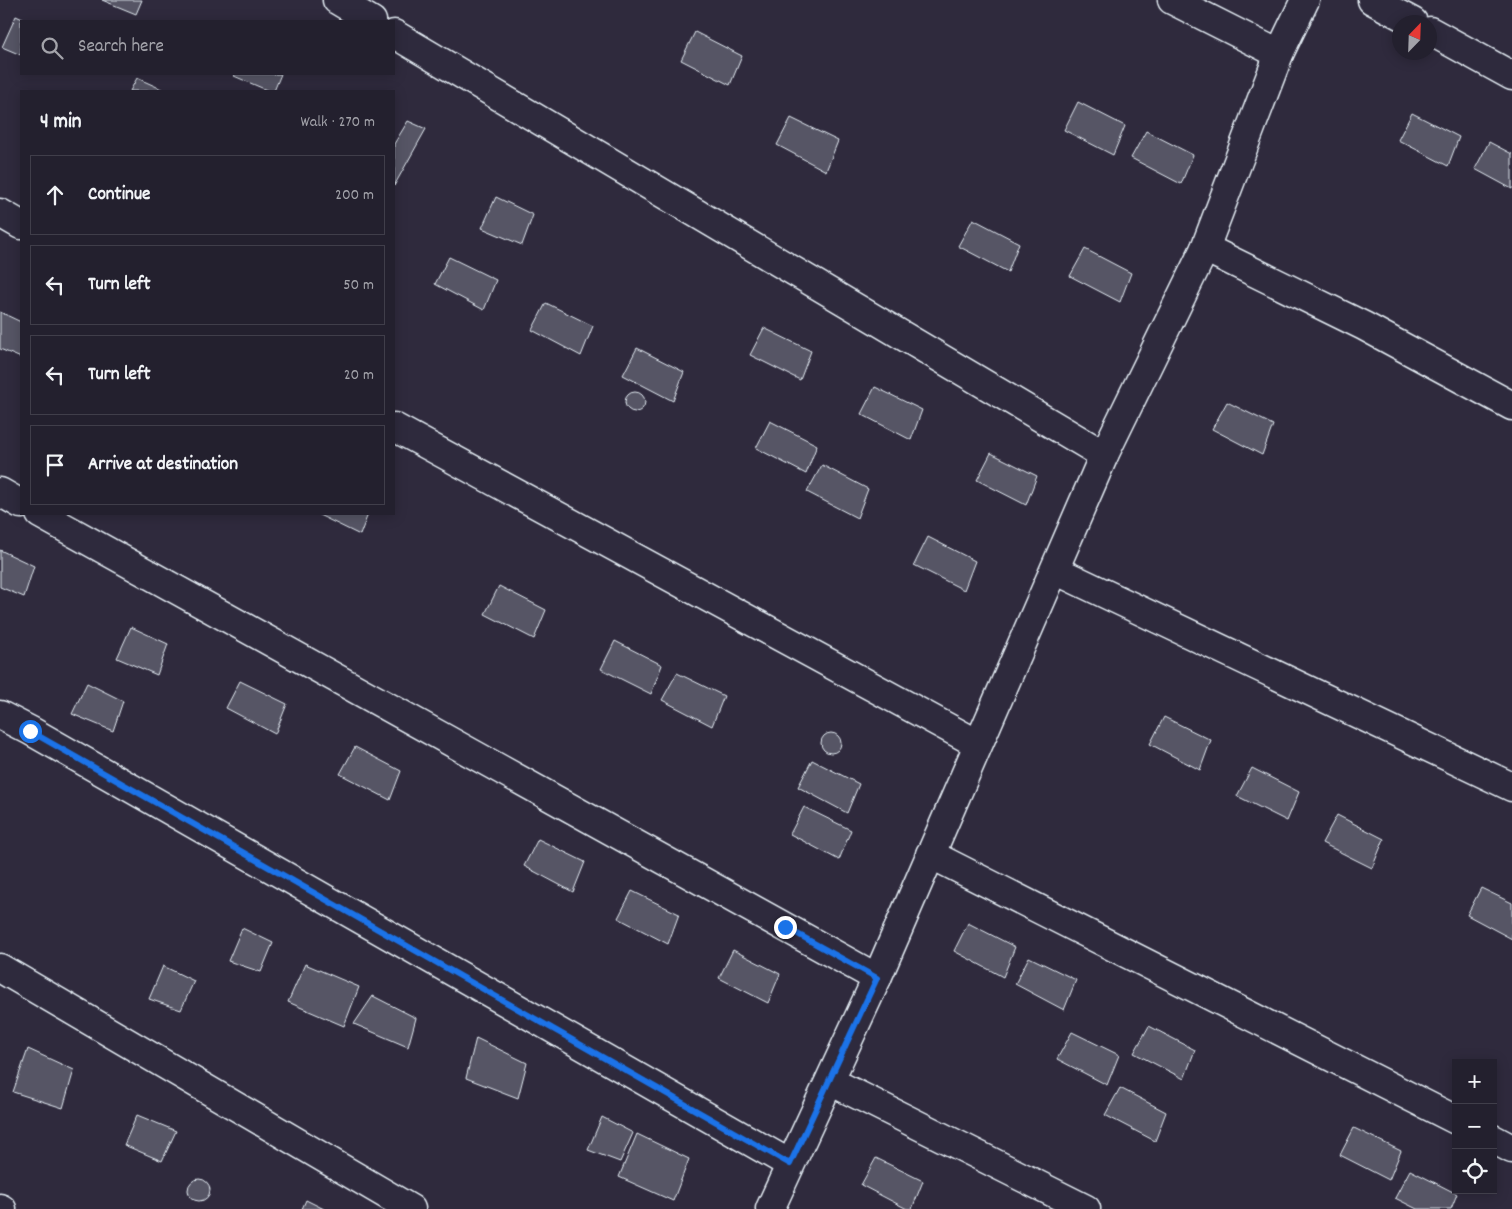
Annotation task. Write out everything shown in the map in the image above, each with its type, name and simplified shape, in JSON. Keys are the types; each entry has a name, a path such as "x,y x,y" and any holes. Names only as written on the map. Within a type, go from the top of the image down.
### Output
{"street":[{"path":"337,0 370,20"},
{"path":"1172,0 1278,54"},
{"path":"770,1209 877,978 1104,455 1204,248 1278,54 1305,0"},
{"path":"1372,0 1400,15"},
{"path":"395,35 1104,455"},
{"path":"1437,35 1512,76"},
{"path":"0,213 20,224"},
{"path":"1204,248 1364,326 1512,406"},
{"path":"395,428 978,744"},
{"path":"0,492 20,503"},
{"path":"42,515 877,978"},
{"path":"1054,570 1512,787"},
{"path":"0,715 790,1164"},
{"path":"930,854 1452,1118"},
{"path":"0,968 411,1209"},
{"path":"830,1081 1086,1209"},
{"path":"1497,1141 1512,1148"}],"building":[{"path":"102,0 142,0 136,14"},
{"path":"16,16 25,20 20,20 20,55 2,47"},
{"path":"695,32 742,56 730,85 681,60"},
{"path":"281,75 274,90 267,90 234,76"},
{"path":"137,78 164,90 131,90"},
{"path":"1078,102 1125,126 1113,155 1064,130"},
{"path":"1412,113 1459,137 1448,166 1398,140"},
{"path":"791,118 838,141 826,171 777,145"},
{"path":"408,121 426,129 395,184 395,142"},
{"path":"1146,131 1193,155 1181,184 1131,158"},
{"path":"1489,142 1512,154 1512,189 1475,169"},
{"path":"496,197 533,215 522,245 482,228"},
{"path":"973,219 1019,243 1008,272 958,246"},
{"path":"1085,249 1131,273 1120,302 1070,276"},
{"path":"449,257 496,280 484,310 435,284"},
{"path":"546,303 593,326 581,356 532,330"},
{"path":"0,312 20,322 20,358 0,349"},
{"path":"764,328 811,351 800,380 750,355"},
{"path":"637,348 684,372 673,401 623,375"},
{"path":"875,387 922,410 911,440 861,414"},
{"path":"635,392 642,395 645,402 642,409 635,412 628,409 625,402 628,395"},
{"path":"1227,402 1273,425 1262,455 1212,429"},
{"path":"770,421 817,445 806,474 756,448"},
{"path":"991,453 1037,476 1026,505 977,480"},
{"path":"822,465 868,489 857,518 807,492"},
{"path":"319,515 368,515 360,535"},
{"path":"928,537 975,561 964,590 914,565"},
{"path":"0,550 34,566 24,597 0,587"},
{"path":"499,586 546,610 534,639 485,614"},
{"path":"131,627 168,644 157,675 117,658"},
{"path":"615,641 662,665 651,694 601,669"},
{"path":"677,673 724,696 712,726 662,700"},
{"path":"240,681 287,704 275,734 226,708"},
{"path":"87,683 123,701 113,731 72,714"},
{"path":"1164,717 1211,740 1200,770 1150,744"},
{"path":"831,733 838,736 841,743 838,750 831,753 824,750 821,743 824,736"},
{"path":"355,747 401,771 390,800 340,774"},
{"path":"812,760 859,784 847,813 798,787"},
{"path":"1252,768 1299,792 1287,821 1237,796"},
{"path":"804,807 851,830 839,860 790,834"},
{"path":"1337,815 1384,839 1372,868 1322,843"},
{"path":"538,839 585,862 573,892 524,866"},
{"path":"1481,888 1512,903 1512,939 1467,915"},
{"path":"632,891 679,914 668,944 618,918"},
{"path":"968,923 1015,947 1003,977 954,951"},
{"path":"242,928 273,943 261,972 228,961"},
{"path":"733,950 780,974 768,1003 719,978"},
{"path":"1029,957 1076,980 1064,1010 1015,984"},
{"path":"305,964 359,987 344,1026 288,1002"},
{"path":"163,966 194,981 181,1010 149,999"},
{"path":"373,996 416,1018 408,1047 354,1024"},
{"path":"1149,1026 1195,1050 1184,1079 1134,1053"},
{"path":"1072,1032 1119,1055 1107,1085 1057,1059"},
{"path":"476,1038 527,1063 518,1098 466,1078"},
{"path":"28,1049 74,1070 63,1108 13,1092"},
{"path":"1120,1088 1166,1112 1155,1141 1105,1115"},
{"path":"137,1115 176,1131 162,1161 124,1145"},
{"path":"602,1117 633,1133 620,1162 588,1150"},
{"path":"1354,1128 1401,1151 1389,1180 1340,1155"},
{"path":"637,1134 689,1159 673,1201 619,1177"},
{"path":"876,1158 923,1181 912,1209 907,1209 861,1185"},
{"path":"1410,1170 1452,1191 1452,1194 1457,1194 1451,1209 1417,1209 1395,1198"},
{"path":"199,1179 207,1182 210,1190 207,1198 199,1201 191,1198 188,1190 191,1182"},
{"path":"306,1200 324,1209 302,1209"}],"route":[{"path":"30,731 790,1164 877,978 785,927"}]}
